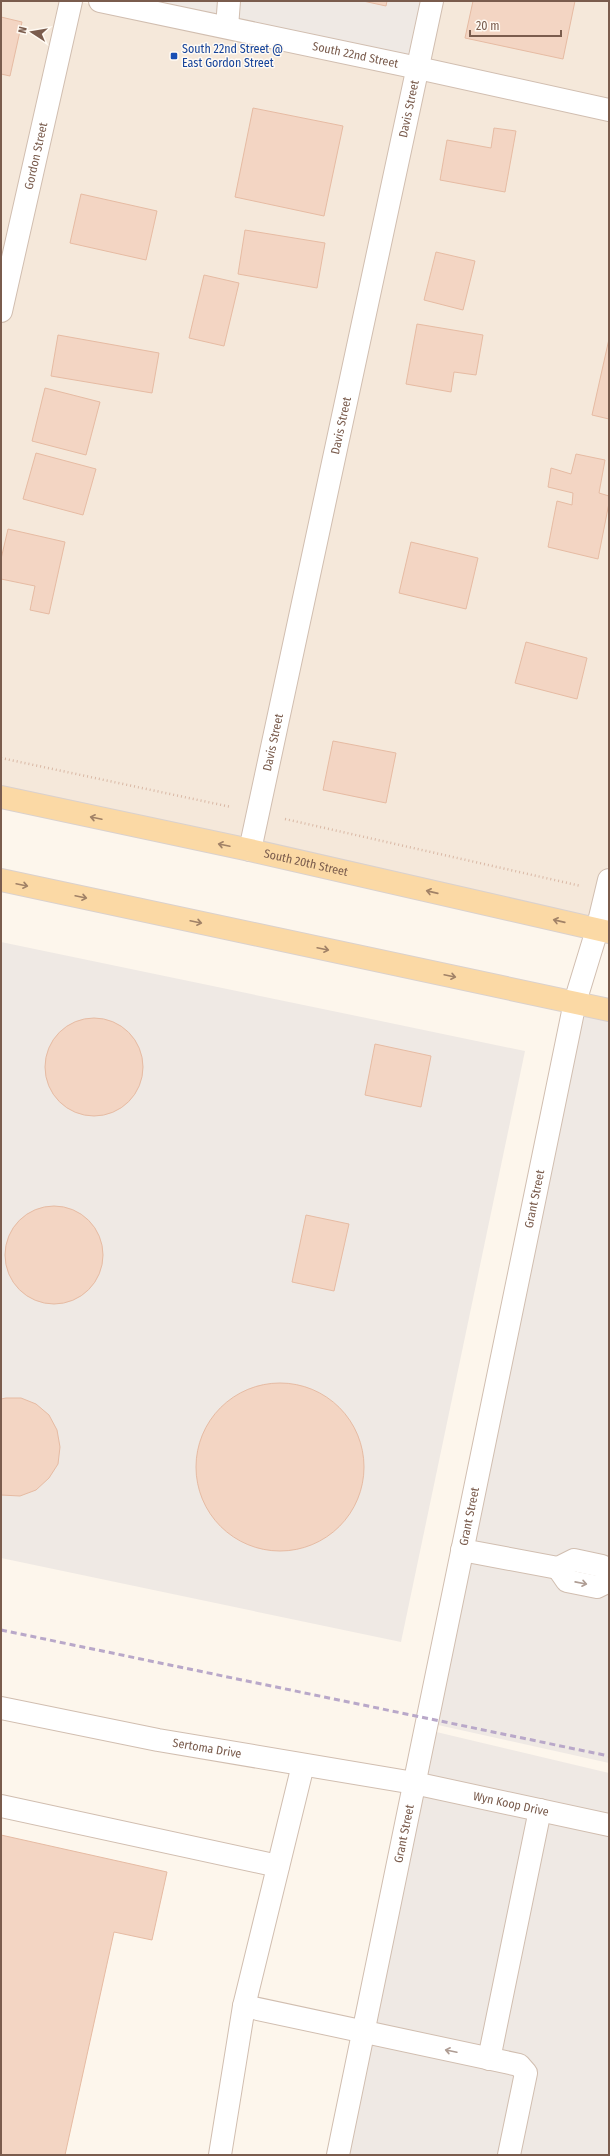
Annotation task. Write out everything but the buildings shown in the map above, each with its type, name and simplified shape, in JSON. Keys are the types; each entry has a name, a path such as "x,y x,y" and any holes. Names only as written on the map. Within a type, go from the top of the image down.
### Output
{"main road":[{"name":"South 20th Street","path":"1,798 250,850 603,931"},
{"path":"1,880 609,1010"}],"street":[{"name":"Gordon Street","path":"1,311 71,1"},
{"name":"South 22nd Street","path":"100,1 609,110"},
{"path":"227,28 229,1"},
{"name":"Davis Street","path":"250,850 432,1"},
{"name":"Grant Street","path":"338,2155 575,1002 603,931 608,886"},
{"path":"462,1550 558,1568 574,1560 602,1566 609,1576"},
{"path":"558,1568 567,1581 597,1587 609,1581"},
{"name":"Sertoma Drive","path":"1,1708 158,1740 414,1783"},
{"path":"220,2155 244,2006 303,1765"},
{"name":"Wyn Koop Drive","path":"414,1783 609,1825"},
{"path":"1,1806 278,1866"},
{"path":"489,2059 540,1810"},
{"path":"244,2006 519,2065 526,2073 509,2155"}],"path":[{"path":"1,758 608,886"}],"shaded area":[{"path":"1,1 67,1 1,297"},
{"path":"76,1 609,116 609,858 599,926 1,795 1,317"},
{"path":"89,1 430,1 415,70"},
{"path":"430,1 609,1 609,114 415,70"},
{"path":"1,942 525,1051 401,1642 1,1558"},
{"path":"577,1008 609,1015 609,1763 429,1723"},
{"path":"428,1730 609,1773 609,2155 342,2155"}],"railway":[{"path":"1,1630 609,1756"}],"place":[{"name":"South 22nd Street @ East Gordon Street","path":"174,56"}]}
